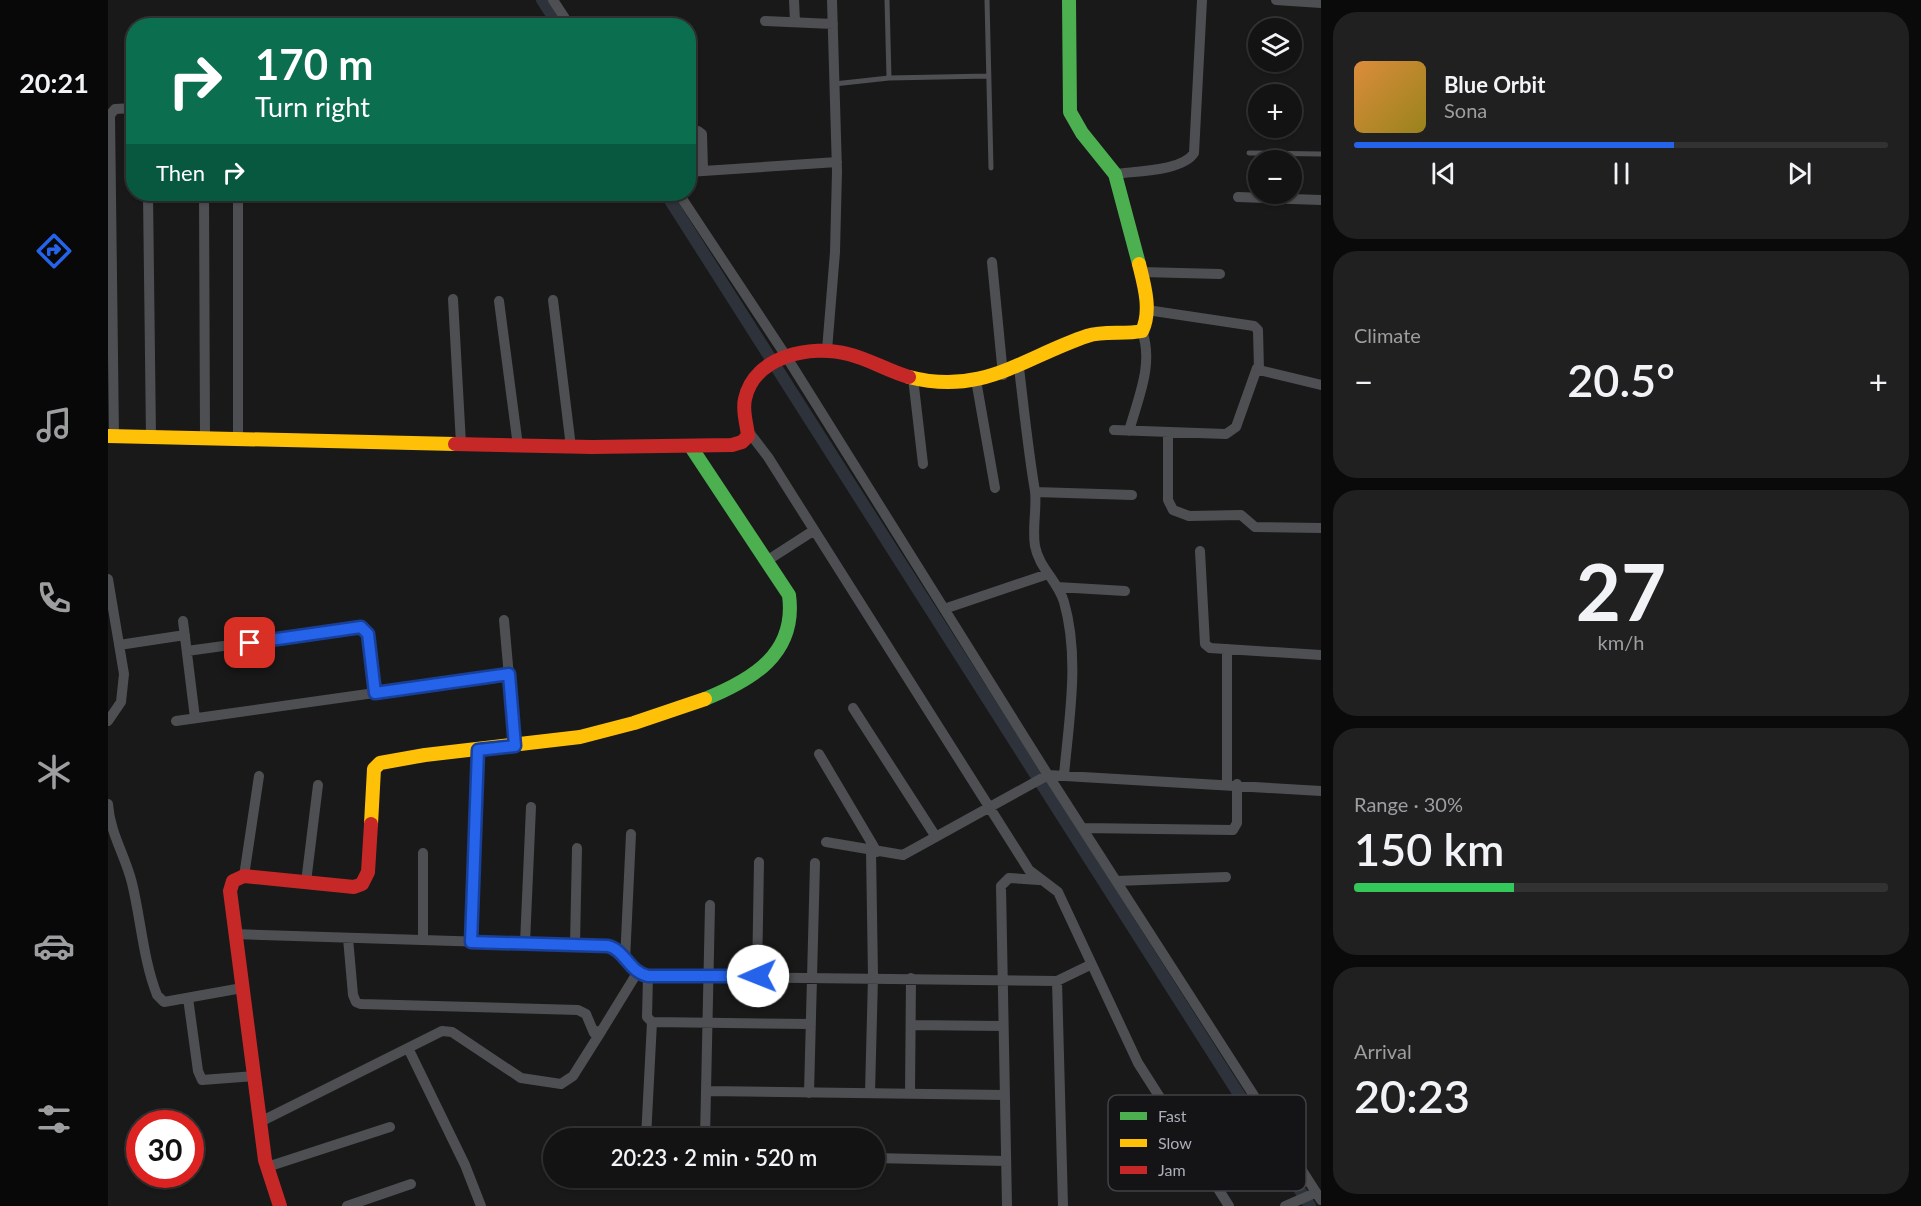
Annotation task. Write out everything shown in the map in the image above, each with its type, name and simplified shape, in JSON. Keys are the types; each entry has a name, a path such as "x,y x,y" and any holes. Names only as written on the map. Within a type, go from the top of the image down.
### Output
{"street":[{"path":"553,0 565,18"},
{"path":"794,0 795,22"},
{"path":"827,350 835,252 837,162 832,0"},
{"path":"1069,0 1070,112 1082,133 1115,174 1141,272 1147,310 1145,327 1142,331 1147,349 1146,367 1129,430"},
{"path":"1115,174 1178,165 1190,159 1194,153 1202,0"},
{"path":"1276,0 1321,3"},
{"path":"765,21 833,24"},
{"path":"126,108 115,109 110,115 111,436 571,447 691,447 742,442 748,436 744,410 745,396 757,377 779,360 806,350 827,350 847,354 913,378 931,381 976,380 1003,375 1078,339 1108,332 1142,331"},
{"path":"696,131 702,134 703,170"},
{"path":"696,171 837,162"},
{"path":"1238,197 1321,200"},
{"path":"148,201 151,437"},
{"path":"204,201 205,437"},
{"path":"238,201 238,438"},
{"path":"683,201 779,360 944,609 1045,776 1116,881 1248,1095"},
{"path":"992,262 1003,375"},
{"path":"1141,272 1221,274"},
{"path":"453,299 461,444"},
{"path":"553,300 571,447"},
{"path":"499,301 518,446"},
{"path":"1114,430 1219,436 1232,431 1257,368 1258,330 1254,326 1147,310"},
{"path":"1018,368 1035,492 1035,546 1057,587 1069,624 1072,666 1064,776"},
{"path":"1257,368 1321,385"},
{"path":"913,378 923,464"},
{"path":"976,380 995,488"},
{"path":"748,431 768,457 1029,870 1039,880"},
{"path":"1168,433 1168,500 1178,513 1190,516 1241,515 1256,527 1321,528"},
{"path":"280,1206 267,1167 234,934 230,886 233,881 244,876 354,886 365,880 376,765 561,741 600,733 717,694 759,672 776,651 791,616 789,595 768,560 691,447"},
{"path":"1035,492 1132,495"},
{"path":"768,560 813,531"},
{"path":"1200,550 1203,638 1210,648 1321,655"},
{"path":"944,609 1048,574"},
{"path":"108,579 124,691 118,710 108,721"},
{"path":"1057,587 1125,591"},
{"path":"504,620 515,746"},
{"path":"183,621 195,718"},
{"path":"187,651 361,627 368,634 375,693"},
{"path":"119,645 185,635"},
{"path":"1082,828 1233,830 1237,823 1232,784 1227,649"},
{"path":"177,721 509,674"},
{"path":"853,708 936,837"},
{"path":"471,942 478,750"},
{"path":"819,754 874,851 870,1093"},
{"path":"244,876 259,776"},
{"path":"826,842 903,855 1045,776 1321,790"},
{"path":"306,882 318,785"},
{"path":"108,804 112,829 132,883 136,915 155,992 165,1002 242,988"},
{"path":"525,943 531,807"},
{"path":"625,960 631,834"},
{"path":"575,945 578,848"},
{"path":"423,853 423,940"},
{"path":"758,976 759,862"},
{"path":"809,1093 815,863"},
{"path":"1116,881 1226,877"},
{"path":"1007,1206 1001,886 1009,878 1039,880 1050,884 1058,891 1090,965 1138,1063 1158,1095"},
{"path":"705,1128 710,905"},
{"path":"234,934 614,947 642,975 1056,981 1090,965"},
{"path":"348,938 353,995 361,1004 578,1010 586,1014 594,1033 602,1030"},
{"path":"262,1121 435,1033 447,1030 486,1053 521,1078 561,1084 573,1076 602,1030 642,975"},
{"path":"642,975 647,1017 652,1022 811,1024"},
{"path":"910,1094 911,978"},
{"path":"1056,981 1064,1206"},
{"path":"188,998 198,1071 202,1080 255,1076"},
{"path":"647,1128 652,1022"},
{"path":"910,1025 1002,1026"},
{"path":"408,1048 465,1165 481,1206"},
{"path":"706,1091 1004,1095"},
{"path":"267,1167 390,1127"},
{"path":"885,1158 1006,1161"},
{"path":"347,1206 411,1184"},
{"path":"1219,1191 1229,1206"},
{"path":"1285,1206 1311,1197"}],"lane":[{"path":"887,0 889,78"},
{"path":"987,0 991,168"},
{"path":"834,84 889,78 989,76"},
{"path":"1302,154 1321,154"}],"waterway":[{"path":"542,0 554,18"},
{"path":"670,201 1239,1095"},
{"path":"1300,1191 1310,1206"}],"traffic: fast":[{"path":"1069,0 1070,112 1082,133 1115,174 1139,264"},
{"path":"691,447 789,595 790,616 786,633 768,662 739,683 705,699"}],"traffic: slow":[{"path":"909,377 935,382 959,382 981,378 1022,364 1087,336 1142,331 1147,306 1139,264"},
{"path":"108,436 455,444"},
{"path":"371,824 374,769 380,763 425,755 580,737 634,723 705,699"}],"traffic: jam":[{"path":"455,444 592,447 732,445 742,442 748,436 744,404 750,384 760,372 786,357 802,353 833,351 856,356 909,377"},
{"path":"280,1206 265,1160 230,891 233,881 244,876 354,887 362,884 368,872 371,824"}],"route":[{"path":"250,643 361,627 368,634 375,693 509,674 515,746 478,750 471,942 614,947 631,968 637,973 648,976 758,976"}]}
